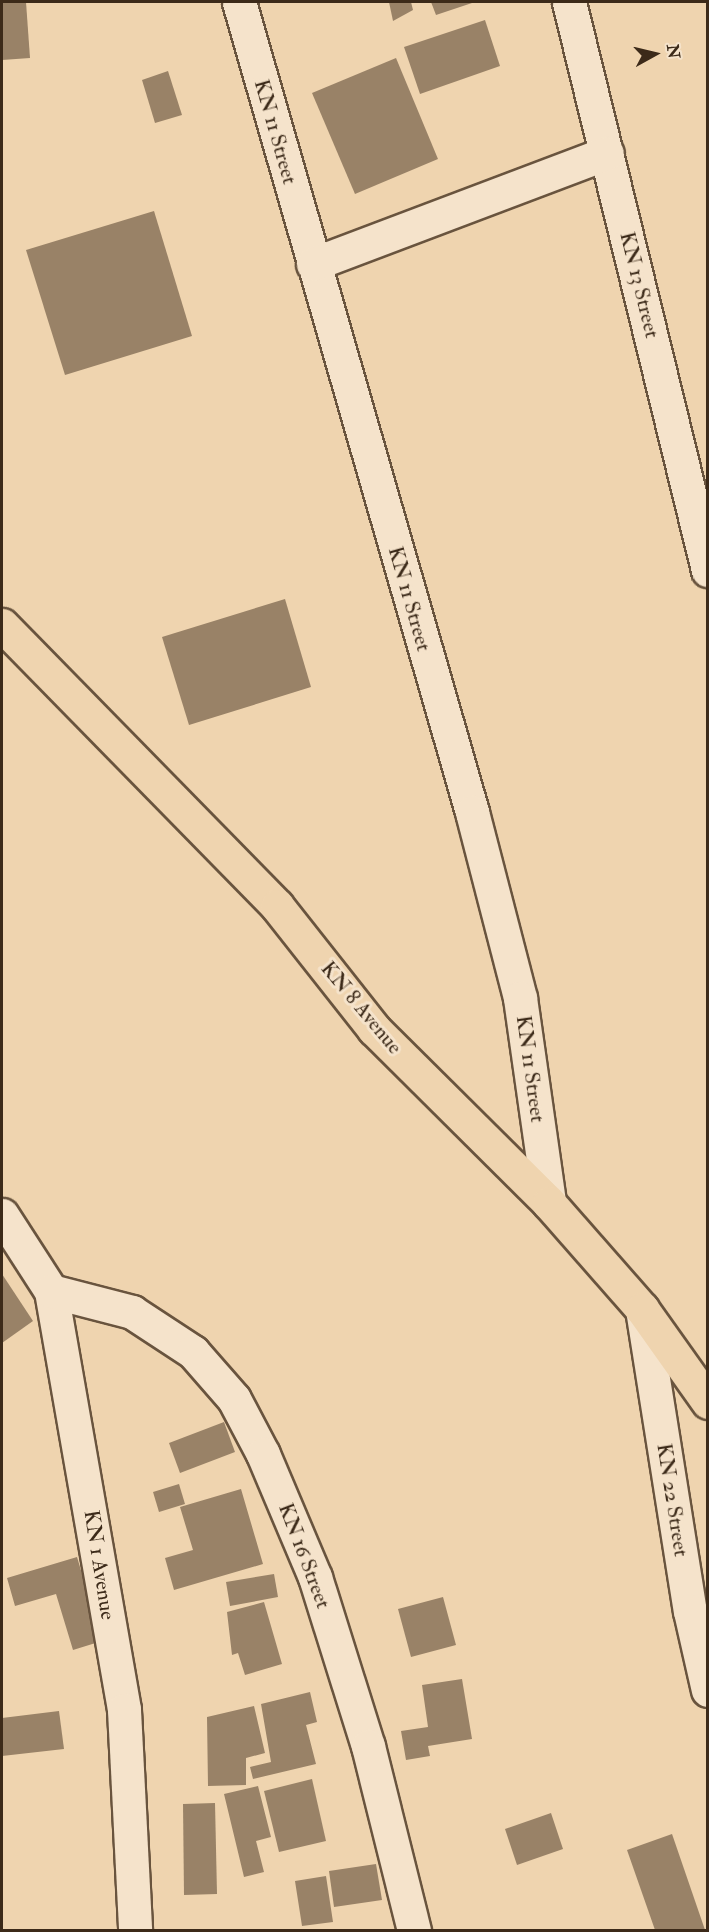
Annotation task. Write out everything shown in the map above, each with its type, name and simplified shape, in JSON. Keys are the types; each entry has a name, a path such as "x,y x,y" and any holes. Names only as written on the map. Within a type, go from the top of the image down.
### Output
{"main road":[{"name":"KN 8 Avenue","path":"2,625 277,906 374,1029 549,1203 642,1310 708,1402"}],"street":[{"name":"KN 11 Street","path":"239,2 472,812 520,998 549,1203"},
{"name":"KN 13 Street","path":"568,2 708,570"},
{"path":"313,264 607,153"},
{"name":"KN 1 Avenue","path":"2,1215 51,1291 124,1710 135,1930"},
{"name":"KN 16 Street","path":"51,1291 132,1312 193,1352 234,1400 263,1454 315,1577 368,1746 414,1930"},
{"name":"KN 22 Street","path":"642,1310 690,1611 708,1690"}],"building":[{"path":"2,2 26,2 30,58 2,60"},
{"path":"389,2 411,2 413,10 393,21"},
{"path":"431,2 475,2 436,15"},
{"path":"485,20 500,66 420,94 404,47"},
{"path":"396,58 438,159 355,194 312,93"},
{"path":"168,71 182,115 155,123 142,80"},
{"path":"154,211 192,336 65,375 26,250"},
{"path":"285,599 311,687 189,725 162,637"},
{"path":"2,1274 33,1321 2,1343"},
{"path":"224,1422 235,1452 180,1473 169,1443"},
{"path":"179,1484 185,1504 159,1512 153,1492"},
{"path":"241,1489 263,1564 174,1590 165,1558 193,1550 180,1507"},
{"path":"77,1557 102,1641 73,1650 56,1594 15,1606 7,1578"},
{"path":"274,1574 278,1597 230,1606 226,1582"},
{"path":"443,1597 456,1645 411,1657 398,1609"},
{"path":"264,1602 282,1664 245,1675 238,1653 232,1655 227,1612"},
{"path":"462,1679 472,1739 428,1746 430,1756 406,1760 401,1731 428,1727 422,1685"},
{"path":"310,1692 317,1722 306,1725 316,1764 253,1779 250,1767 271,1762 261,1704"},
{"path":"254,1706 265,1753 246,1758 246,1785 208,1786 207,1717"},
{"path":"59,1711 64,1749 2,1756 2,1718"},
{"path":"312,1779 326,1841 279,1852 264,1791"},
{"path":"258,1786 271,1837 256,1841 264,1872 244,1877 224,1794"},
{"path":"215,1803 217,1894 184,1895 183,1804"},
{"path":"551,1813 563,1849 517,1865 505,1829"},
{"path":"672,1834 705,1930 655,1930 627,1850"},
{"path":"376,1864 382,1900 334,1907 329,1871"},
{"path":"326,1876 333,1922 302,1926 295,1881"}]}
